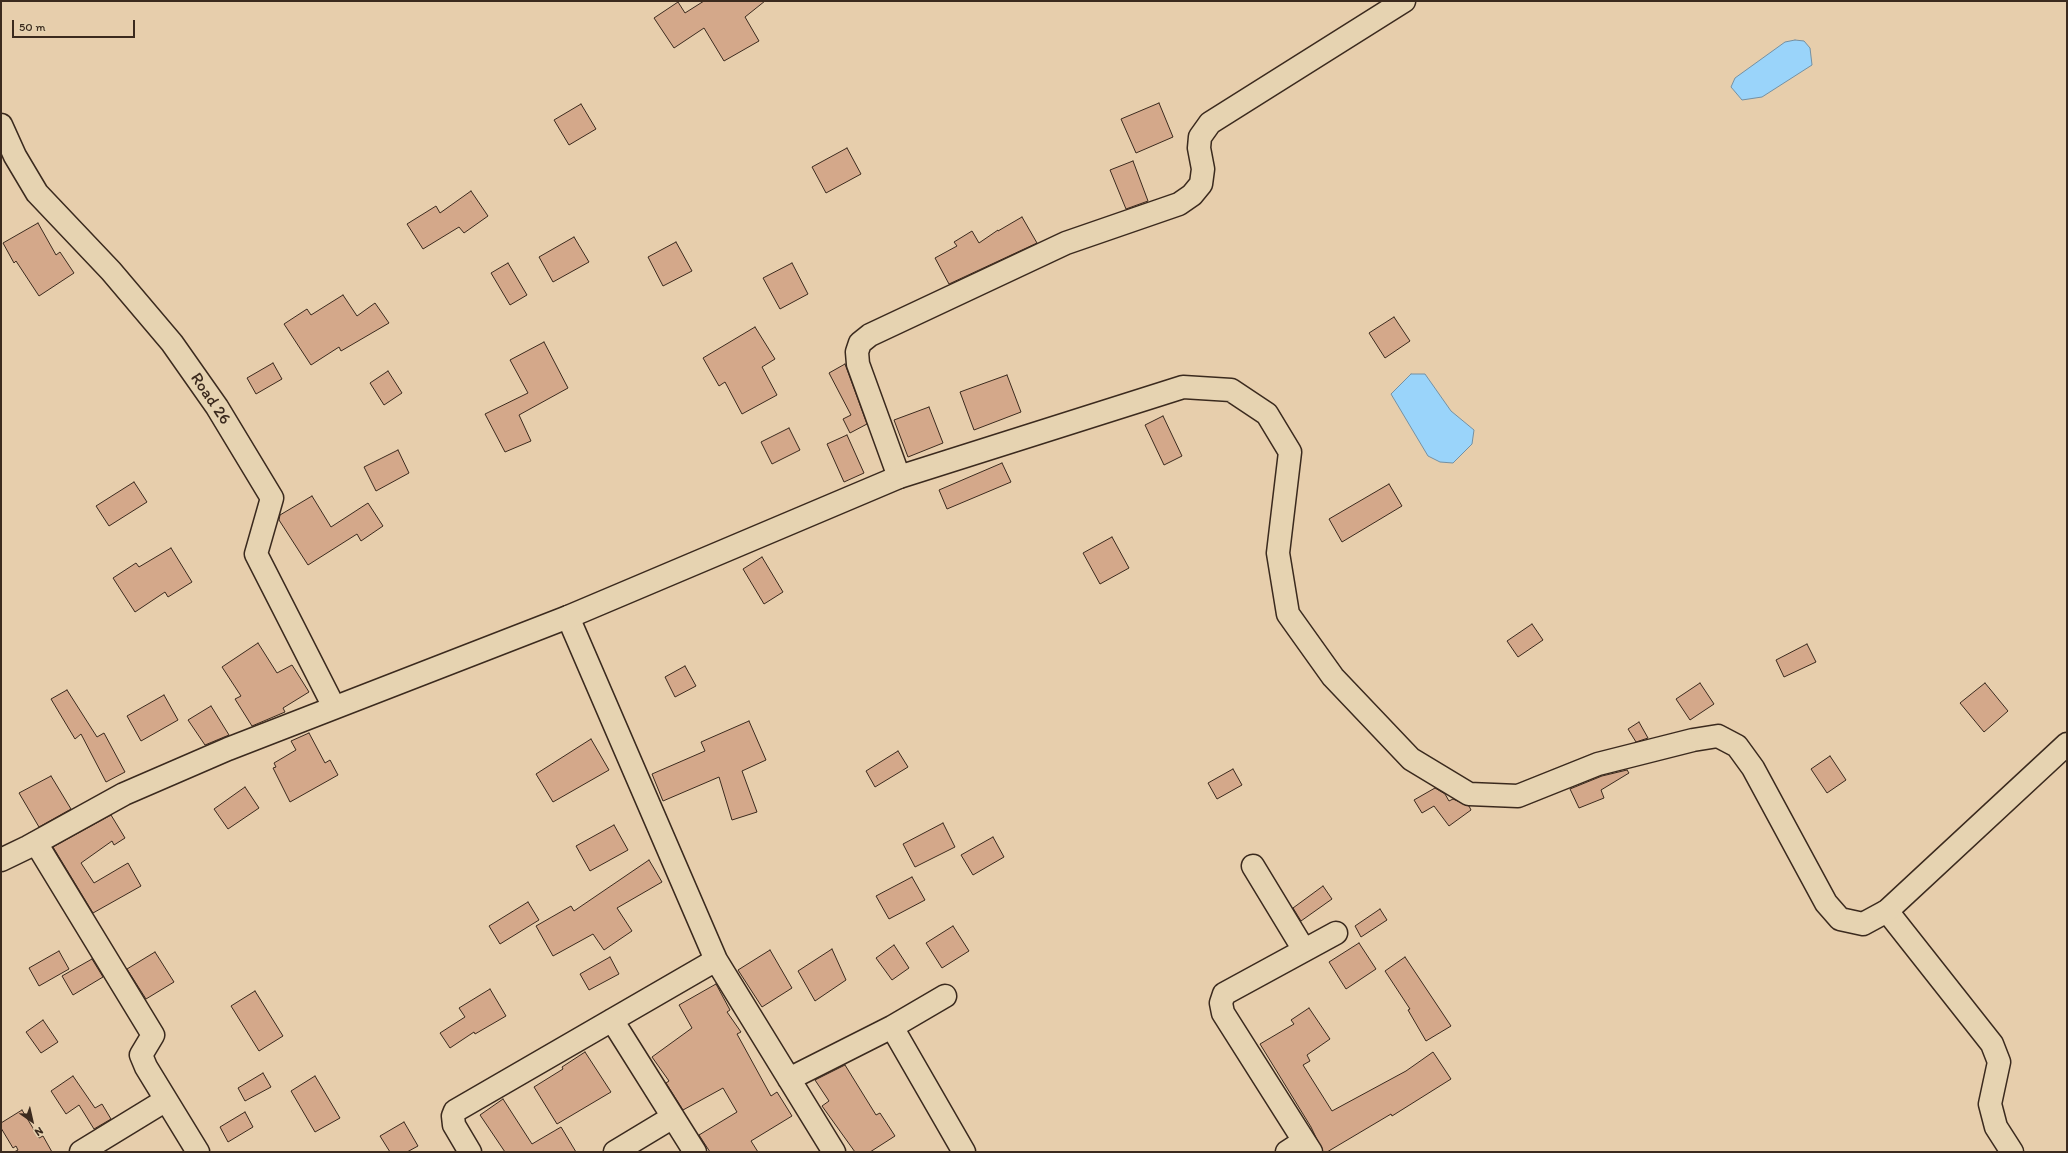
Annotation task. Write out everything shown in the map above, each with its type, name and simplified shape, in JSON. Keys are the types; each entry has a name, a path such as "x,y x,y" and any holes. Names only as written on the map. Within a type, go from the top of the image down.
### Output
{"street":[{"path":"899,477 858,364 857,352 860,343 870,334 1066,243 1179,204 1192,195 1200,184 1203,169 1199,148 1200,137 1210,123 1404,1"},
{"name":"Road 26","path":"1,125 15,156 37,192 111,271 172,343 217,407 272,498 256,554 334,707"},
{"path":"1,860 36,843 124,794 228,749 568,617 899,477 1183,387 1231,390 1267,414 1290,452 1278,553 1288,614 1333,677 1412,759 1469,794 1518,796 1598,764 1693,740 1718,736 1737,746 1753,768 1826,903 1840,919 1863,924 1888,911 2067,744"},
{"path":"568,617 716,960 834,1152"},
{"path":"36,843 153,1035 141,1055 192,1150"},
{"path":"1253,866 1304,950"},
{"path":"1888,911 1992,1044 1999,1062 1990,1104 1996,1127 2012,1152"},
{"path":"1300,1148 1223,1013 1221,1003 1224,994 1336,933"},
{"path":"470,1152 454,1125 453,1116 455,1111 716,960"},
{"path":"789,1079 892,1026 945,996"},
{"path":"612,1020 695,1152"},
{"path":"892,1026 964,1152"},
{"path":"81,1152 166,1100"},
{"path":"615,1152 673,1117"}],"water":[{"path":"1795,40 1804,41 1810,48 1812,65 1762,97 1742,100 1731,87 1735,78 1785,42"},
{"path":"1411,374 1425,374 1451,411 1474,430 1472,444 1453,463 1440,462 1428,456 1391,394"}],"building":[{"path":"704,1 765,1 745,17 759,41 724,61 704,28 674,48 654,18 678,2 685,13"},
{"path":"1159,103 1173,137 1136,153 1121,119"},
{"path":"581,104 596,129 569,145 554,120"},
{"path":"847,148 861,174 826,193 812,167"},
{"path":"1133,161 1148,201 1126,209 1110,170"},
{"path":"471,191 488,216 464,233 459,227 423,249 407,224 436,206 440,213"},
{"path":"1022,217 1037,243 949,284 935,258 957,246 954,242 972,231 979,243 998,230"},
{"path":"38,223 56,255 60,252 74,273 39,296 16,261 14,263 3,243"},
{"path":"574,237 589,262 553,282 539,257"},
{"path":"676,242 692,271 663,286 648,257"},
{"path":"508,263 527,295 510,305 491,273"},
{"path":"792,263 808,294 780,309 763,278"},
{"path":"343,295 357,316 375,303 389,323 341,351 339,347 311,365 284,324 307,309 311,315"},
{"path":"1394,317 1410,341 1385,358 1369,333"},
{"path":"755,327 775,359 762,367 777,395 742,414 725,382 719,386 703,358"},
{"path":"544,342 568,388 519,415 531,441 505,452 485,414 528,393 510,360"},
{"path":"273,363 282,379 256,394 247,378"},
{"path":"845,364 867,424 850,433 843,419 851,415 829,373"},
{"path":"388,371 402,393 384,405 370,383"},
{"path":"1007,375 1021,412 974,430 960,392"},
{"path":"929,407 943,443 908,457 894,420"},
{"path":"1163,416 1182,456 1164,465 1145,425"},
{"path":"789,428 800,450 772,464 761,442"},
{"path":"847,435 864,473 844,482 827,444"},
{"path":"398,450 409,473 376,491 364,467"},
{"path":"1002,463 1011,482 947,509 939,490"},
{"path":"134,482 147,502 109,526 96,506"},
{"path":"1389,484 1402,506 1342,542 1329,519"},
{"path":"312,496 331,527 368,503 383,526 361,541 357,534 308,565 279,520 280,515"},
{"path":"1112,537 1129,568 1100,584 1083,553"},
{"path":"171,548 192,582 168,597 165,592 135,612 113,578 136,563 139,567"},
{"path":"762,557 783,592 764,604 743,569"},
{"path":"1532,624 1543,640 1518,657 1507,641"},
{"path":"258,643 277,673 292,665 309,692 283,708 285,712 252,726 235,699 241,696 222,667"},
{"path":"1807,644 1816,662 1784,677 1776,660"},
{"path":"685,666 696,686 675,697 665,677"},
{"path":"1700,683 1714,704 1690,720 1676,699"},
{"path":"1985,683 2008,711 1984,732 1960,703"},
{"path":"67,690 97,737 104,733 125,772 106,782 81,734 75,739 51,699"},
{"path":"164,695 178,720 141,741 127,716"},
{"path":"211,706 229,735 205,745 188,720"},
{"path":"749,721 766,760 742,771 757,812 732,820 719,777 663,801 652,774 705,751 701,742"},
{"path":"1639,722 1648,738 1636,742 1628,729"},
{"path":"309,733 325,763 330,760 338,775 290,802 273,768 276,767 274,763 296,750 291,741"},
{"path":"591,739 609,770 553,802 536,774"},
{"path":"898,751 908,767 875,787 866,771"},
{"path":"1830,756 1846,780 1827,793 1811,769"},
{"path":"1233,769 1242,785 1217,799 1208,783"},
{"path":"1627,770 1629,773 1601,790 1604,798 1579,808 1570,789 1602,776"},
{"path":"51,776 71,809 39,827 19,793"},
{"path":"245,787 259,808 228,829 214,809"},
{"path":"1435,788 1445,794 1449,801 1453,799 1469,806 1471,810 1449,826 1434,806 1422,813 1414,800"},
{"path":"111,815 125,838 114,845 112,841 81,863 94,883 128,863 141,886 93,913 53,847"},
{"path":"943,823 955,847 915,867 903,844"},
{"path":"614,825 628,850 590,871 576,846"},
{"path":"993,837 1004,857 973,875 961,855"},
{"path":"649,860 662,882 617,908 632,931 604,950 593,934 553,956 536,926 571,906 574,911"},
{"path":"912,877 925,900 889,919 876,896"},
{"path":"1323,886 1332,899 1301,921 1293,908"},
{"path":"528,902 539,920 500,944 489,926"},
{"path":"1380,909 1387,920 1361,937 1355,926"},
{"path":"953,926 969,951 942,968 926,943"},
{"path":"1359,943 1376,969 1346,989 1329,962"},
{"path":"894,945 909,968 892,980 876,958"},
{"path":"832,949 846,980 815,1001 798,971"},
{"path":"770,950 792,988 762,1007 738,970"},
{"path":"59,951 69,969 39,986 29,968"},
{"path":"155,952 174,982 146,999 127,969"},
{"path":"610,957 619,974 589,990 580,974"},
{"path":"1405,957 1451,1026 1426,1041 1408,1010 1410,1009 1385,971"},
{"path":"92,959 103,977 73,995 62,976"},
{"path":"716,984 730,1010 727,1012 741,1032 737,1034 771,1096 777,1092 792,1116 751,1141 758,1152 710,1152 699,1135 737,1112 723,1088 683,1110 666,1083 669,1081 652,1057 692,1028 679,1005"},
{"path":"490,989 506,1016 475,1034 474,1032 450,1048 440,1033 465,1017 459,1008"},
{"path":"255,991 283,1036 259,1051 231,1006"},
{"path":"1309,1008 1330,1039 1307,1055 1310,1061 1303,1065 1332,1111 1406,1071 1433,1052 1451,1079 1392,1116 1391,1114 1327,1152 1323,1152 1311,1127 1260,1044 1294,1024 1291,1020"},
{"path":"43,1020 58,1042 41,1053 26,1032"},
{"path":"585,1052 611,1092 557,1124 534,1087 563,1069 562,1067"},
{"path":"845,1065 876,1115 880,1113 895,1136 870,1152 855,1152 822,1106 829,1101 815,1080"},
{"path":"263,1073 271,1087 245,1101 238,1088"},
{"path":"73,1076 95,1108 102,1104 111,1119 94,1129 79,1105 66,1114 51,1091"},
{"path":"315,1076 340,1118 315,1132 291,1091"},
{"path":"503,1099 532,1144 561,1127 576,1152 505,1152 480,1115"},
{"path":"22,1110 39,1138 43,1136 52,1152 14,1152 18,1150 16,1146 13,1148 1,1128 1,1123"},
{"path":"245,1112 253,1127 228,1142 220,1127"},
{"path":"404,1122 418,1146 407,1152 390,1152 380,1136"}]}
